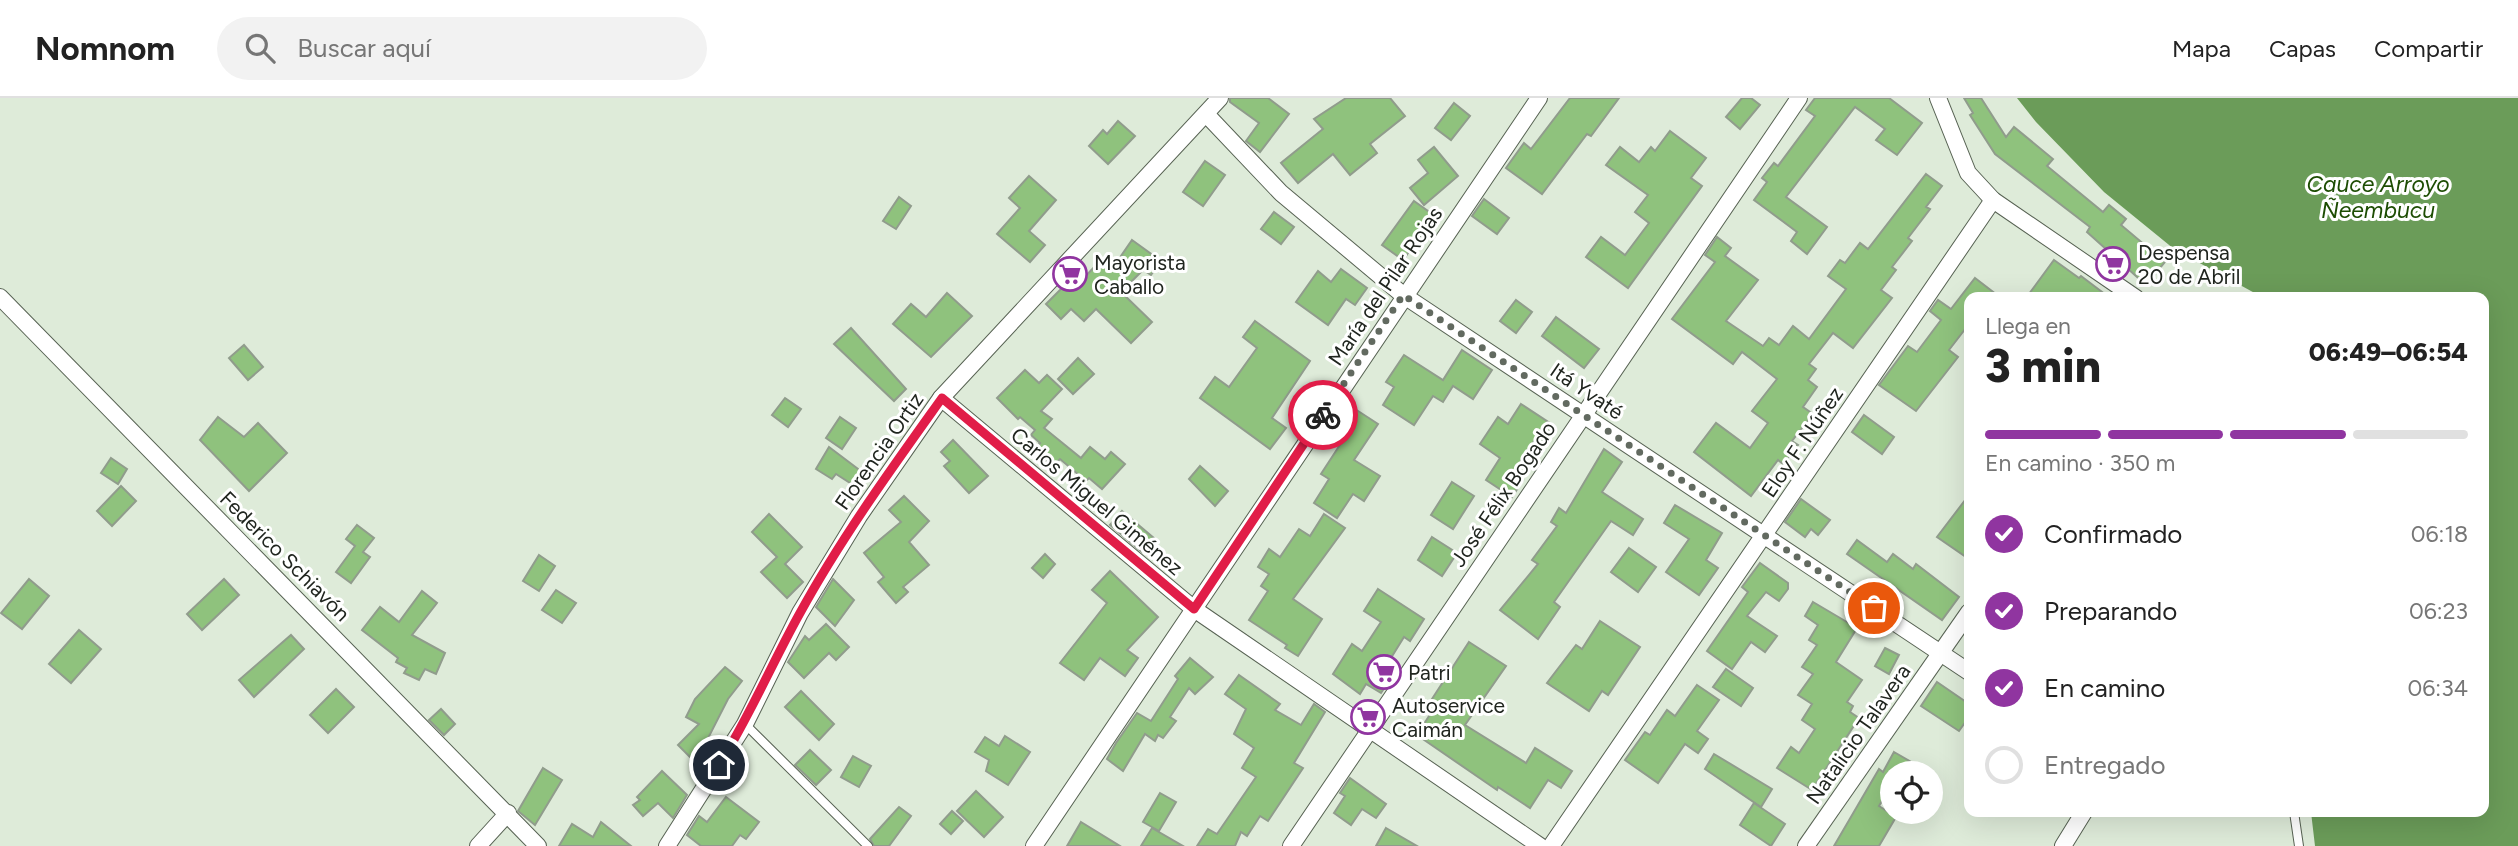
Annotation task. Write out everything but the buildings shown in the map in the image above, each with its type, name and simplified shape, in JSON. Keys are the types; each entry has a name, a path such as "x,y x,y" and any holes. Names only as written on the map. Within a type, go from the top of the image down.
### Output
{"street":[{"name":"Florencia Ortiz","path":"667,846 745,724 800,613 859,516 942,398 1220,98"},
{"name":"María del Pilar Rojas","path":"1034,846 1403,295 1539,98"},
{"name":"José Félix Bogado","path":"1291,846 1799,98"},
{"path":"1938,98 1968,173 1993,200 2127,292"},
{"name":"Itá Yvaté","path":"1206,114 1281,193 1403,295 1964,668"},
{"name":"Eloy F. Núñez","path":"1551,846 1993,200"},
{"name":"Federico Schiavón","path":"0,297 538,846"},
{"name":"Carlos Miguel Giménez","path":"942,398 1194,609 1541,846"},
{"name":"Natalicio Talavera","path":"1806,846 1964,619"},
{"path":"478,846 508,813"},
{"path":"2063,846 2081,817"}],"lane":[{"path":"745,724 868,846"},
{"path":"2295,817 2299,846"}],"water":[{"name":"Cauce Arroyo Ñeembucu","path":"2017,98 2518,98 2518,846 2315,846 2312,817 2489,817 2489,292 2253,292 2174,249 2104,192 2036,122"}],"way so far":[{"path":"1323,415 1403,295 1874,608"}],"place":[{"name":"Despensa 20 de Abril","path":"2113,264"},
{"name":"Mayorista Caballo","path":"1070,274"},
{"name":"Patri","path":"1384,672"},
{"name":"Autoservice Caimán","path":"1368,717"}],"route":[{"path":"719,765 745,724 800,613 859,516 942,398 1194,609 1323,415"}]}
